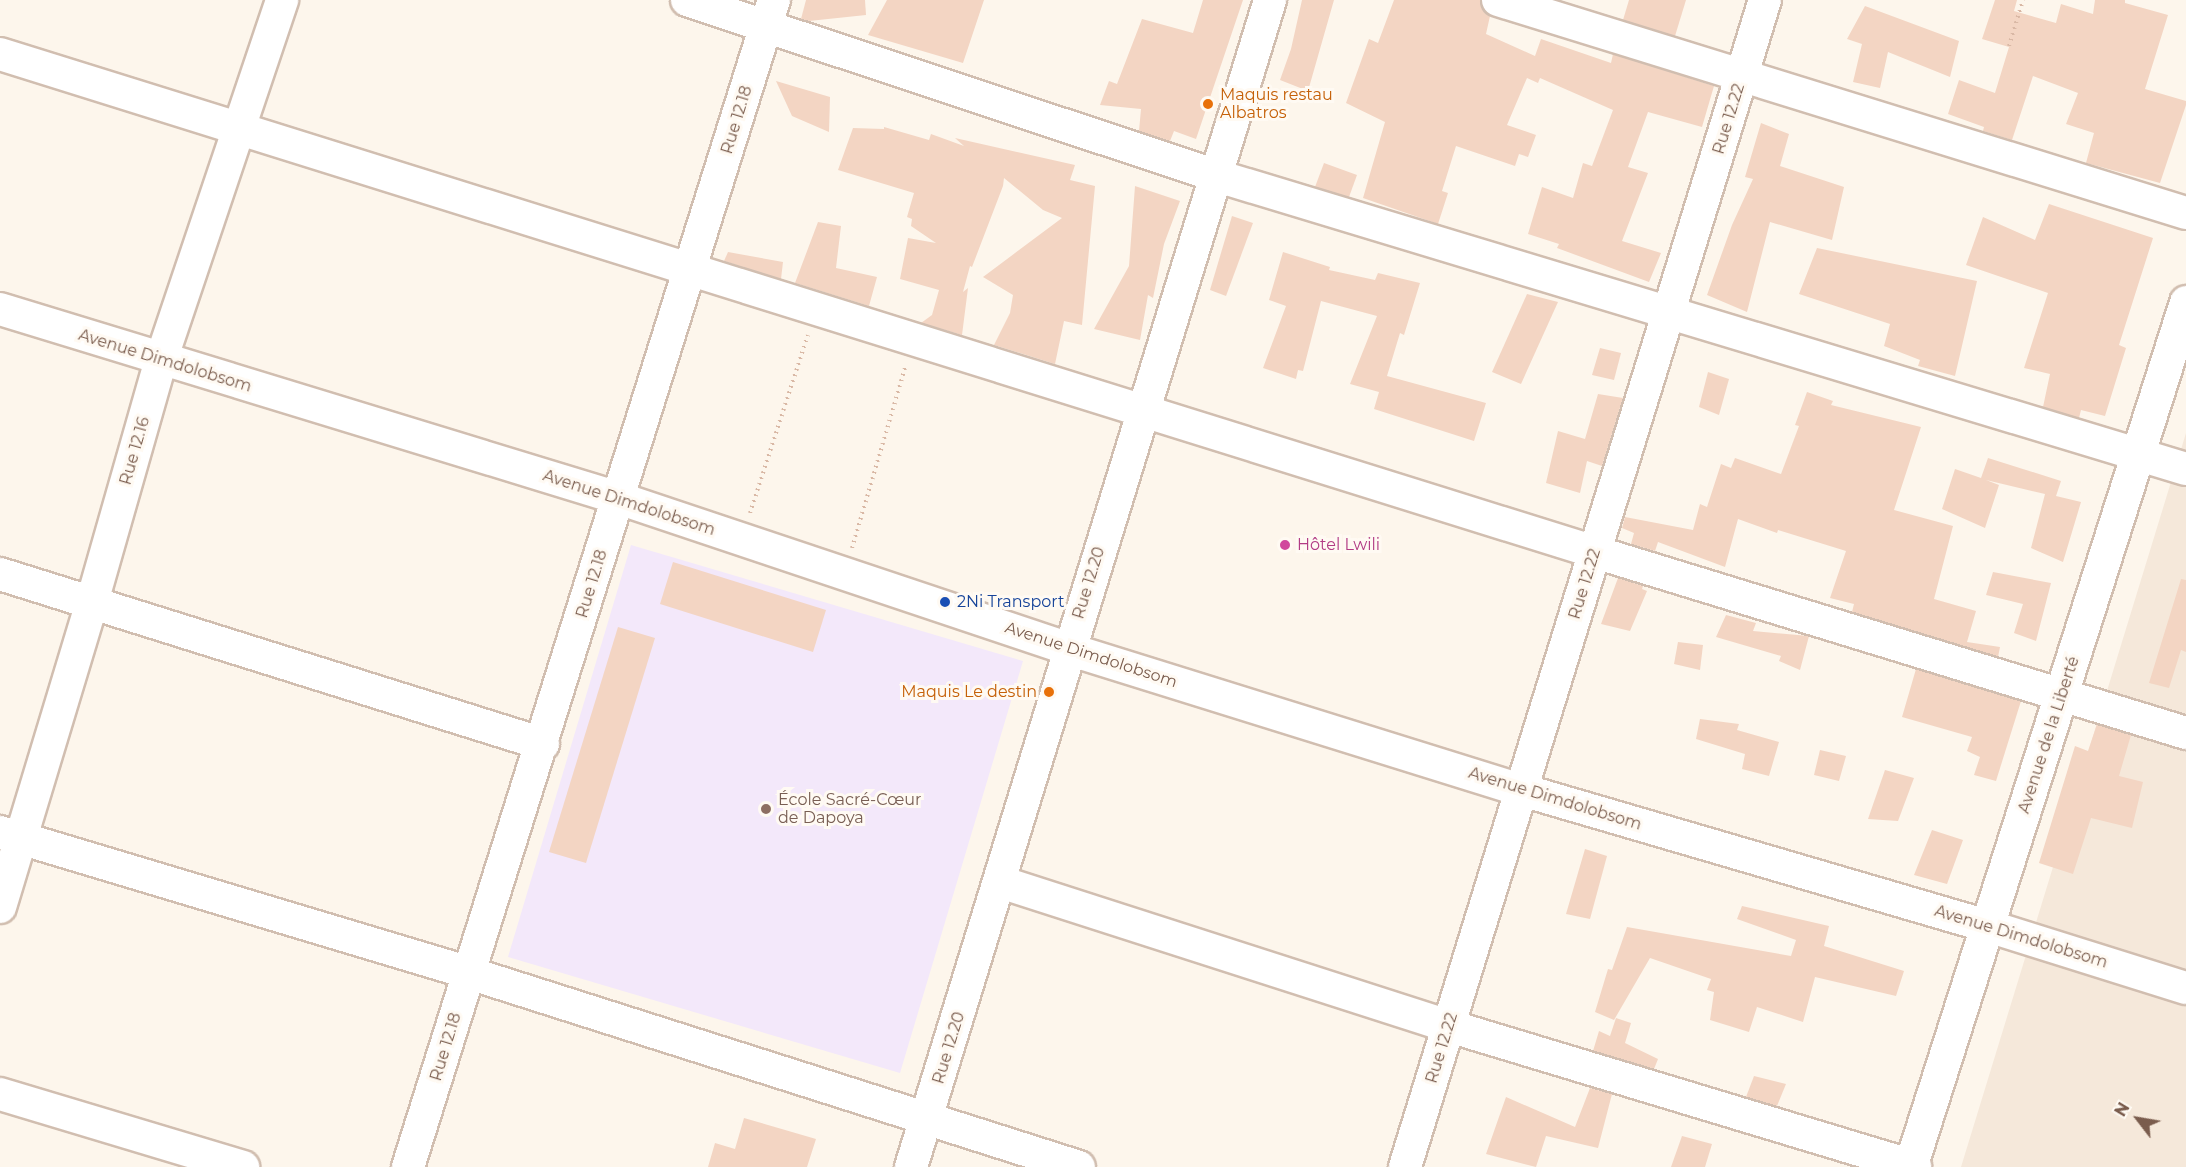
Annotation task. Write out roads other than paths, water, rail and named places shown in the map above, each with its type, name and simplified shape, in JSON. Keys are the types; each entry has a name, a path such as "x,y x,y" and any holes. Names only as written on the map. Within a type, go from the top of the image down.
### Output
{"main road":[{"name":"Avenue de la Liberté","path":"1912,1167 2186,302"}],"street":[{"name":"Rue 12.16","path":"0,907 11,835 92,602 161,360 241,129 282,0"},
{"path":"687,0 770,12 1214,175 2186,469"},
{"name":"Rue 12.20","path":"911,1167 1000,882 1068,649 1270,0"},
{"path":"1498,0 2186,213"},
{"name":"Rue 12.22","path":"1405,1167 1765,0"},
{"name":"Rue 12.18","path":"408,1167 543,744 770,12"},
{"path":"0,54 1595,552 2186,733"},
{"name":"Avenue Dimdolobsom","path":"0,309 618,498 1068,649 1522,790 1988,926 2186,988"},
{"path":"0,574 543,744"},
{"path":"11,835 469,973 1079,1167"},
{"path":"1000,882 1449,1026 1912,1167"},
{"path":"0,1094 243,1167"}],"place":[{"name":"Maquis restau Albatros","path":"1208,104"},
{"name":"Hôtel Lwili","path":"1285,545"},
{"name":"2Ni Transport","path":"945,602"},
{"name":"Maquis Le destin","path":"1049,692"},
{"name":"École Sacré-Cœur de Dapoya","path":"766,809"}]}
